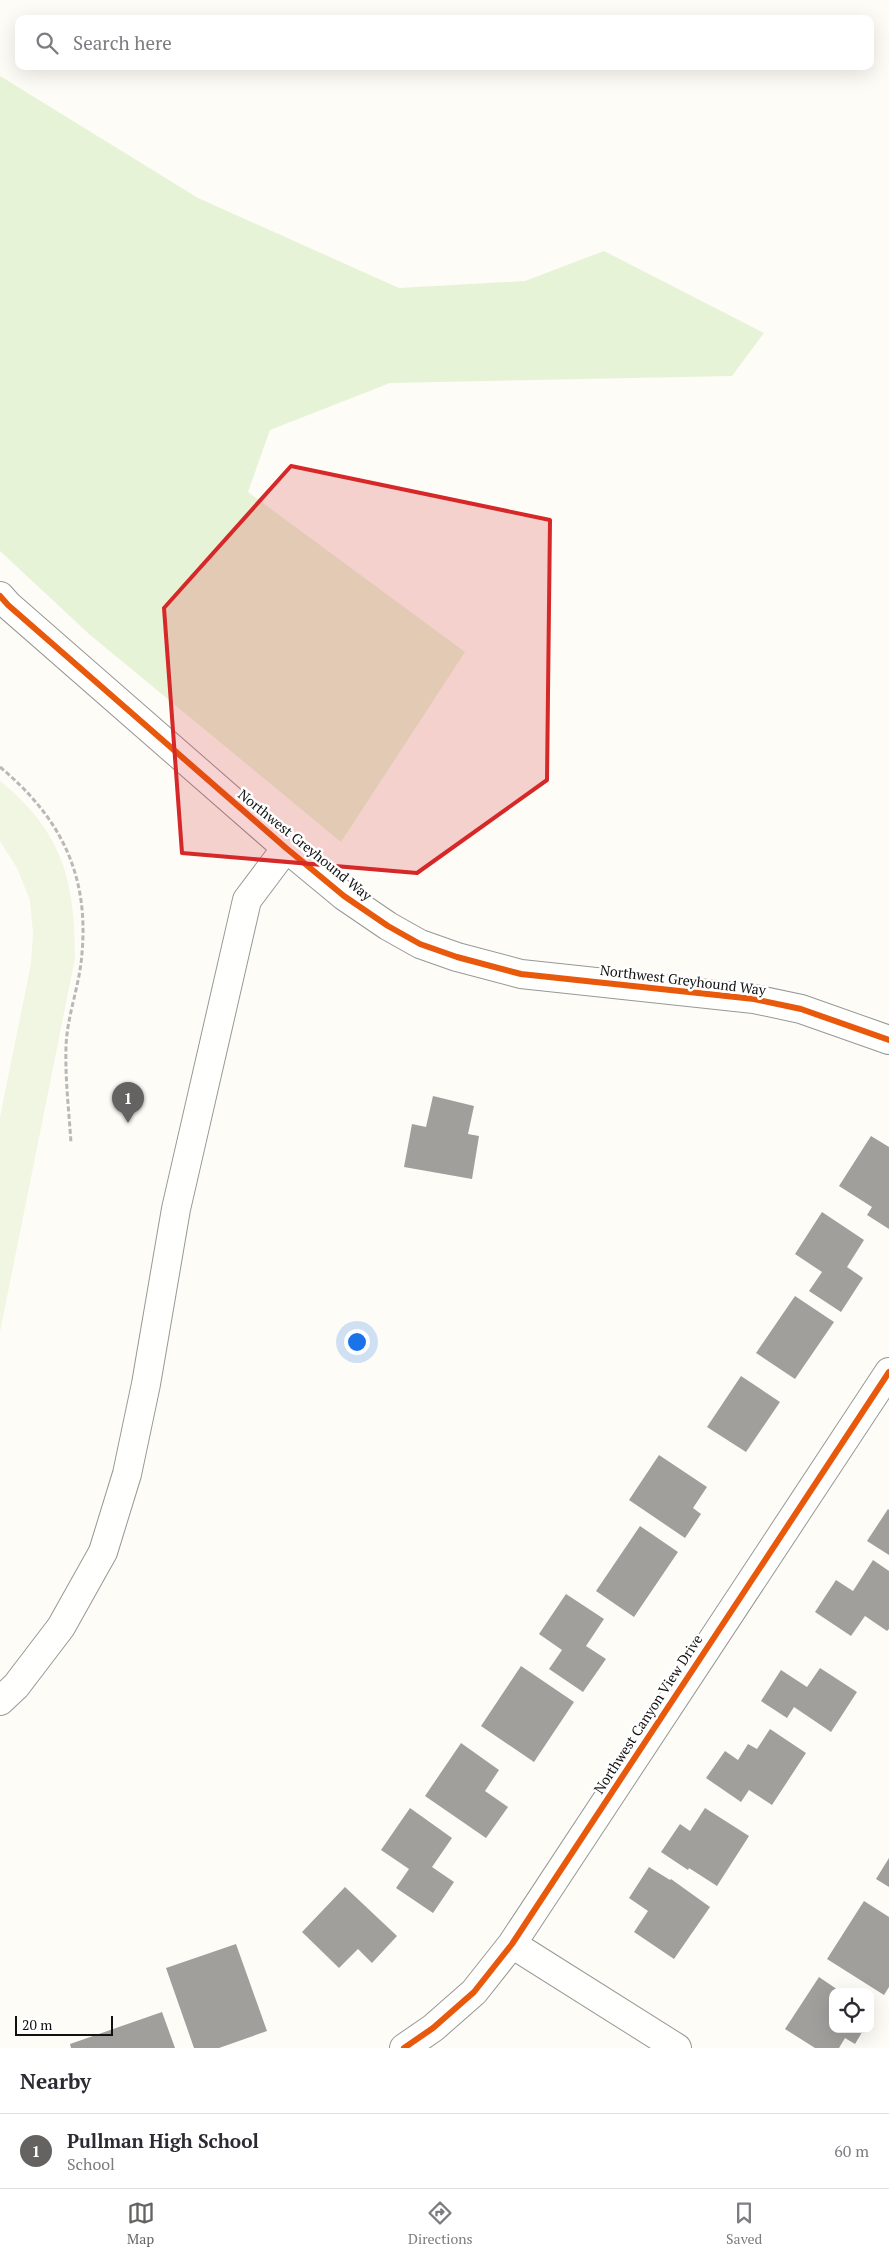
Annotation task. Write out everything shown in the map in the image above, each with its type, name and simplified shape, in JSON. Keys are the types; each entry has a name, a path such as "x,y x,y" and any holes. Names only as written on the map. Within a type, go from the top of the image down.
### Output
{"street":[{"name":"Northwest Greyhound Way","path":"0,596 286,848 344,896 388,926 420,944 457,957 521,974 754,999 801,1009 889,1040"},
{"path":"0,1701 16,1686 61,1627 103,1552 127,1474 146,1384 176,1210 247,900 286,848"},
{"name":"Northwest Canyon View Drive","path":"404,2048 433,2028 474,1992 512,1944 889,1372"},
{"path":"512,1944 677,2048"}],"path":[{"path":"0,767 24,787 47,814 66,847 83,901 82,954 66,1046 71,1142"}],"highlighted area":[{"path":"291,466 550,520 547,780 417,873 182,853 164,608"}],"green space":[{"path":"0,76 198,198 399,288 525,281 604,251 764,333 732,376 390,383 270,430 248,492 465,652 341,842 89,634 0,551"},
{"path":"0,781 38,819 61,859 68,881 72,904 75,958 0,1332 0,1117 31,964 33,933 30,900 17,868 0,841"}],"building":[{"path":"433,1096 474,1106 468,1134 479,1136 472,1179 404,1167 412,1124 426,1127"},
{"path":"871,1136 889,1147 889,1229 867,1215 872,1207 839,1186"},
{"path":"822,1212 864,1240 847,1267 863,1278 841,1312 809,1291 822,1272 795,1254"},
{"path":"795,1296 834,1322 795,1379 756,1353"},
{"path":"741,1376 780,1402 746,1452 707,1427"},
{"path":"659,1455 707,1487 693,1508 701,1514 685,1538 629,1500"},
{"path":"889,1510 889,1555 867,1541"},
{"path":"640,1526 678,1552 634,1617 596,1591"},
{"path":"873,1560 889,1571 889,1629 887,1631 865,1616 851,1636 815,1612 836,1580 853,1591"},
{"path":"566,1594 604,1619 586,1646 606,1659 583,1692 549,1669 562,1650 539,1634"},
{"path":"521,1666 574,1702 534,1762 481,1726"},
{"path":"820,1668 857,1692 831,1732 794,1707 787,1718 761,1701 781,1670 807,1687"},
{"path":"770,1729 806,1753 772,1805 749,1790 741,1802 706,1778 725,1751 738,1760 748,1744 757,1749"},
{"path":"461,1743 499,1770 485,1791 508,1807 486,1838 425,1796"},
{"path":"410,1808 452,1838 432,1867 454,1882 433,1913 396,1888 409,1869 381,1850"},
{"path":"705,1808 749,1836 717,1886 661,1852 680,1824 690,1831"},
{"path":"889,1858 889,1887 876,1879"},
{"path":"649,1867 671,1879 710,1907 674,1959 634,1932 648,1911 629,1898"},
{"path":"345,1887 397,1936 372,1963 358,1949 339,1968 302,1932"},
{"path":"864,1901 889,1917 889,1987 884,1995 827,1959"},
{"path":"236,1944 267,2031 219,2048 194,2048 166,1968"},
{"path":"819,1977 835,1988 829,1988 829,2033 862,2033 855,2044 845,2038 839,2048 815,2048 785,2029"},
{"path":"162,2012 175,2048 71,2048 70,2044"}],"cycle path":[{"path":"0,596 286,848 344,896 388,926 420,944 457,957 521,974 754,999 801,1009 889,1040"},
{"path":"404,2048 433,2028 474,1992 512,1944 889,1372"}],"place":[{"name":"Pullman High School","path":"128,1123"}]}
